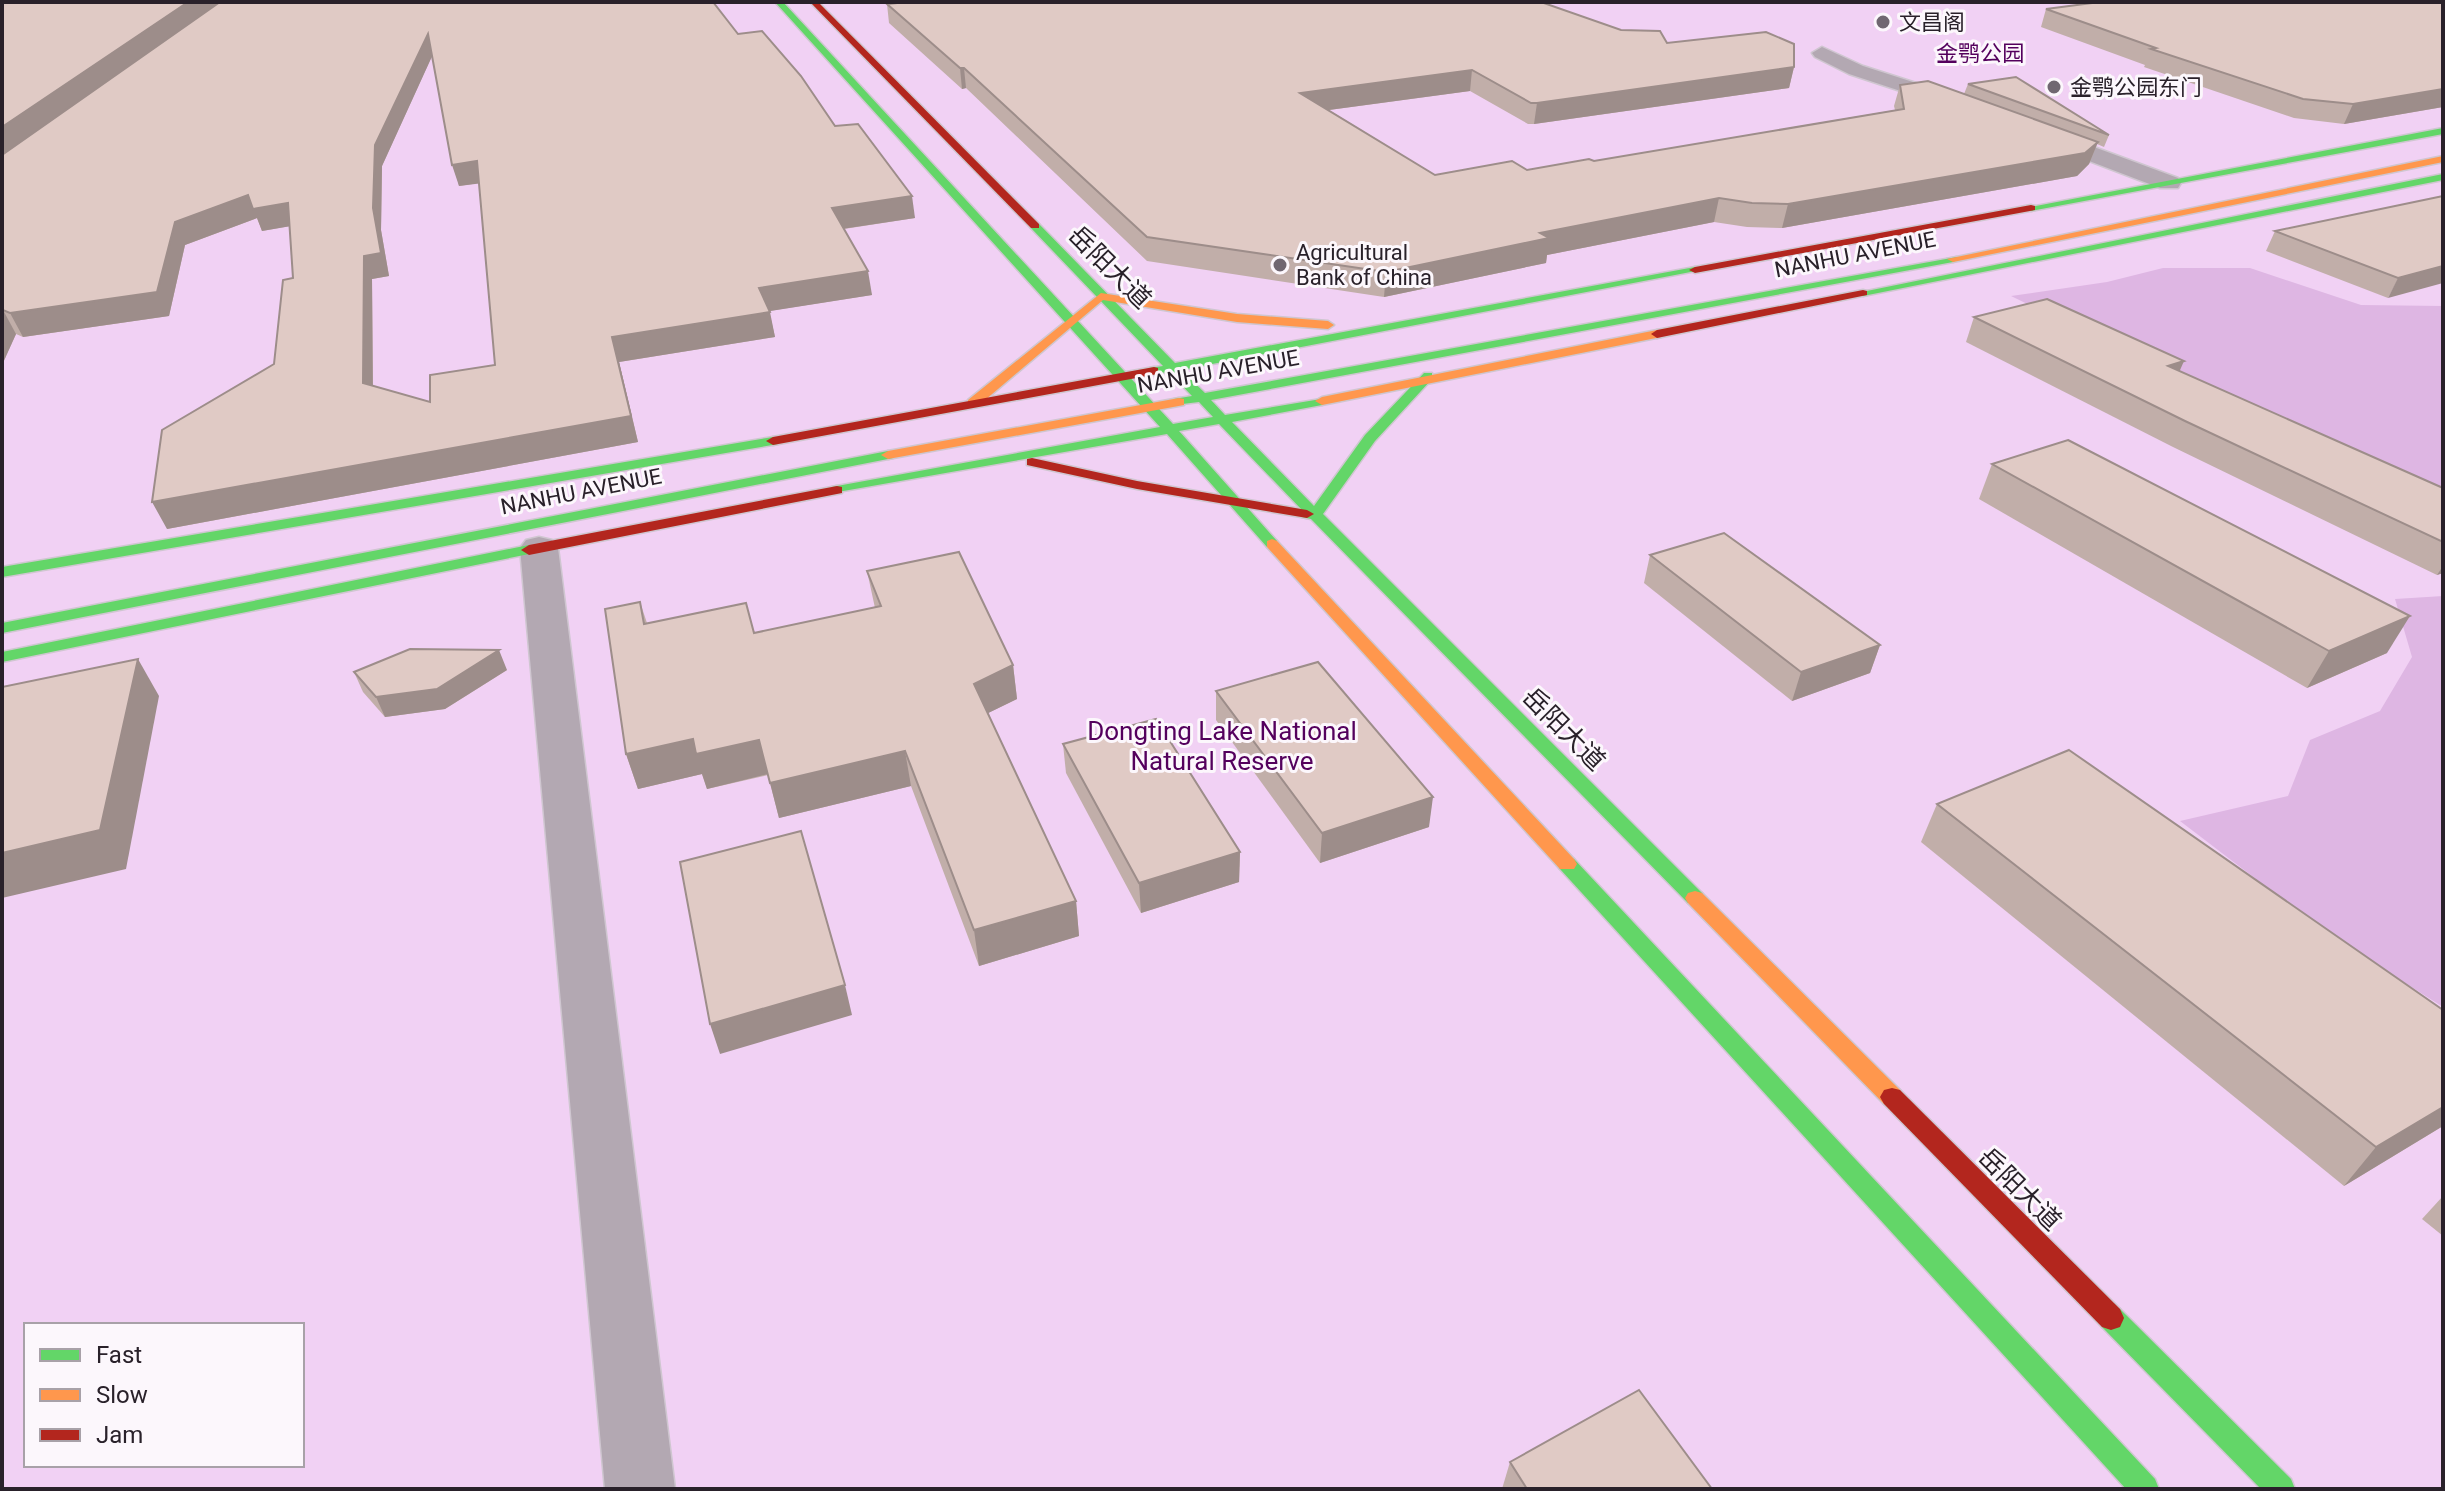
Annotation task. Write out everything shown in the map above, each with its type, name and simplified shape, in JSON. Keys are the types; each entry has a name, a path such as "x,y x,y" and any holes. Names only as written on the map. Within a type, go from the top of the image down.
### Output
{"main road":[{"path":"779,2 1234,502 2145,1489"},
{"name":"岳阳大道","path":"814,2 1226,420 1315,515 2281,1489"},
{"path":"2,572 690,457 2443,131"},
{"name":"NANHU AVENUE","path":"582,495 1204,398 1454,343 2443,149"},
{"name":"NANHU AVENUE","path":"2,628 941,438 1137,392 1819,286 2443,159"},
{"path":"2,657 539,548 1009,457 1226,420 2443,177"},
{"path":"1101,296 1237,318 1385,330 1454,343 1370,438 1315,515 1137,485 1009,457 941,438 969,406 1101,296"}],"street":[{"path":"1822,53 1856,70 1977,111"},
{"path":"2019,127 2169,183"},
{"path":"539,548 640,1489"}],"green space":[{"name":"Dongting Lake National Natural Reserve","path":"2,2 2443,2 2443,1489 2,1489"}],"shaded area":[{"path":"2163,268 2250,268 2361,305 2443,306 2443,507 2011,296 2107,282"},
{"path":"2443,596 2443,1007 2328,934 2180,821 2288,796 2310,740 2380,711 2412,657 2395,599"}],"building":[{"path":"2,2 188,2 2,127"},
{"path":"220,2 713,2 738,34 762,31 801,76 835,126 858,124 912,196 832,208 868,271 759,288 770,312 612,337 631,416 152,502 162,430 274,364 283,280 293,278 288,203 253,209 248,195 175,222 157,292 2,312 2,155","holes":["428,34 452,165 477,161 495,365 430,375 430,402 363,383 364,256 381,253 373,208 375,145"]},
{"path":"1541,2 1621,30 1660,31 1667,43 1766,32 1794,44 1794,67 1537,103 1531,103 1472,70 1300,93 1435,175 1512,161 1527,170 1589,159 1594,161 1904,109 1900,85 1928,81 2098,142 2085,153 1788,204 1719,198 1540,233 1549,238 1386,272 1147,237 964,68 960,68 887,4"},
{"path":"2100,2 2443,2 2443,89 2353,104 2303,99 2151,49 2156,48 2046,9"},
{"path":"2016,77 2109,135 1968,84"},
{"path":"2443,196 2443,266 2398,278 2275,231"},
{"path":"2047,299 2184,361 2168,366 2443,488 2443,542 2185,421 1974,317"},
{"path":"2068,440 2410,616 2329,651 1992,464"},
{"path":"1724,533 1880,645 1801,672 1650,555"},
{"path":"959,552 1013,665 974,684 1076,901 974,930 905,751 770,783 759,740 696,754 693,739 626,754 605,609 640,602 644,624 746,603 754,633 881,606 867,571"},
{"path":"410,649 499,650 437,689 376,697 354,672"},
{"path":"138,659 100,830 2,853 2,687"},
{"path":"1318,662 1433,797 1322,833 1216,691"},
{"path":"1156,719 1240,852 1139,883 1063,744"},
{"path":"2069,750 2443,1010 2443,1107 2376,1147 1937,804"},
{"path":"801,831 845,985 710,1024 680,862"},
{"path":"1639,1390 1712,1489 1527,1489 1510,1462"}],"traffic: fast":[{"path":"779,2 1137,392 1272,544"},
{"path":"2031,208 2443,131"},
{"path":"1863,293 2443,177"},
{"path":"1035,226 1315,515 1695,898"},
{"path":"1179,402 1953,259"},
{"path":"1154,371 1695,270"},
{"path":"1307,514 1315,515 1370,438 1428,376"},
{"path":"837,490 1322,401"},
{"path":"2,572 773,441"},
{"path":"2,628 888,455"},
{"path":"2,657 529,550"},
{"path":"1567,864 2145,1489"},
{"path":"2111,1318 2281,1489"}],"traffic: slow":[{"path":"1953,259 2443,159"},
{"path":"973,403 1101,296 1237,318 1328,325"},
{"path":"1322,401 1657,334"},
{"path":"888,455 1179,402"},
{"path":"1272,544 1567,864"},
{"path":"1695,898 1892,1097"}],"traffic: jam":[{"path":"814,2 1035,226"},
{"path":"1695,270 2031,208"},
{"path":"1657,334 1863,293"},
{"path":"773,441 1154,371"},
{"path":"1032,462 1137,485 1307,514"},
{"path":"529,550 837,490"},
{"path":"1892,1097 2111,1318"}],"place":[{"name":"文昌阁","path":"1883,22"},
{"name":"金鹗公园东门","path":"2054,87"},
{"name":"Agricultural Bank of China","path":"1280,265"}],"park label":[{"name":"金鹗公园","path":"1980,53"}]}
